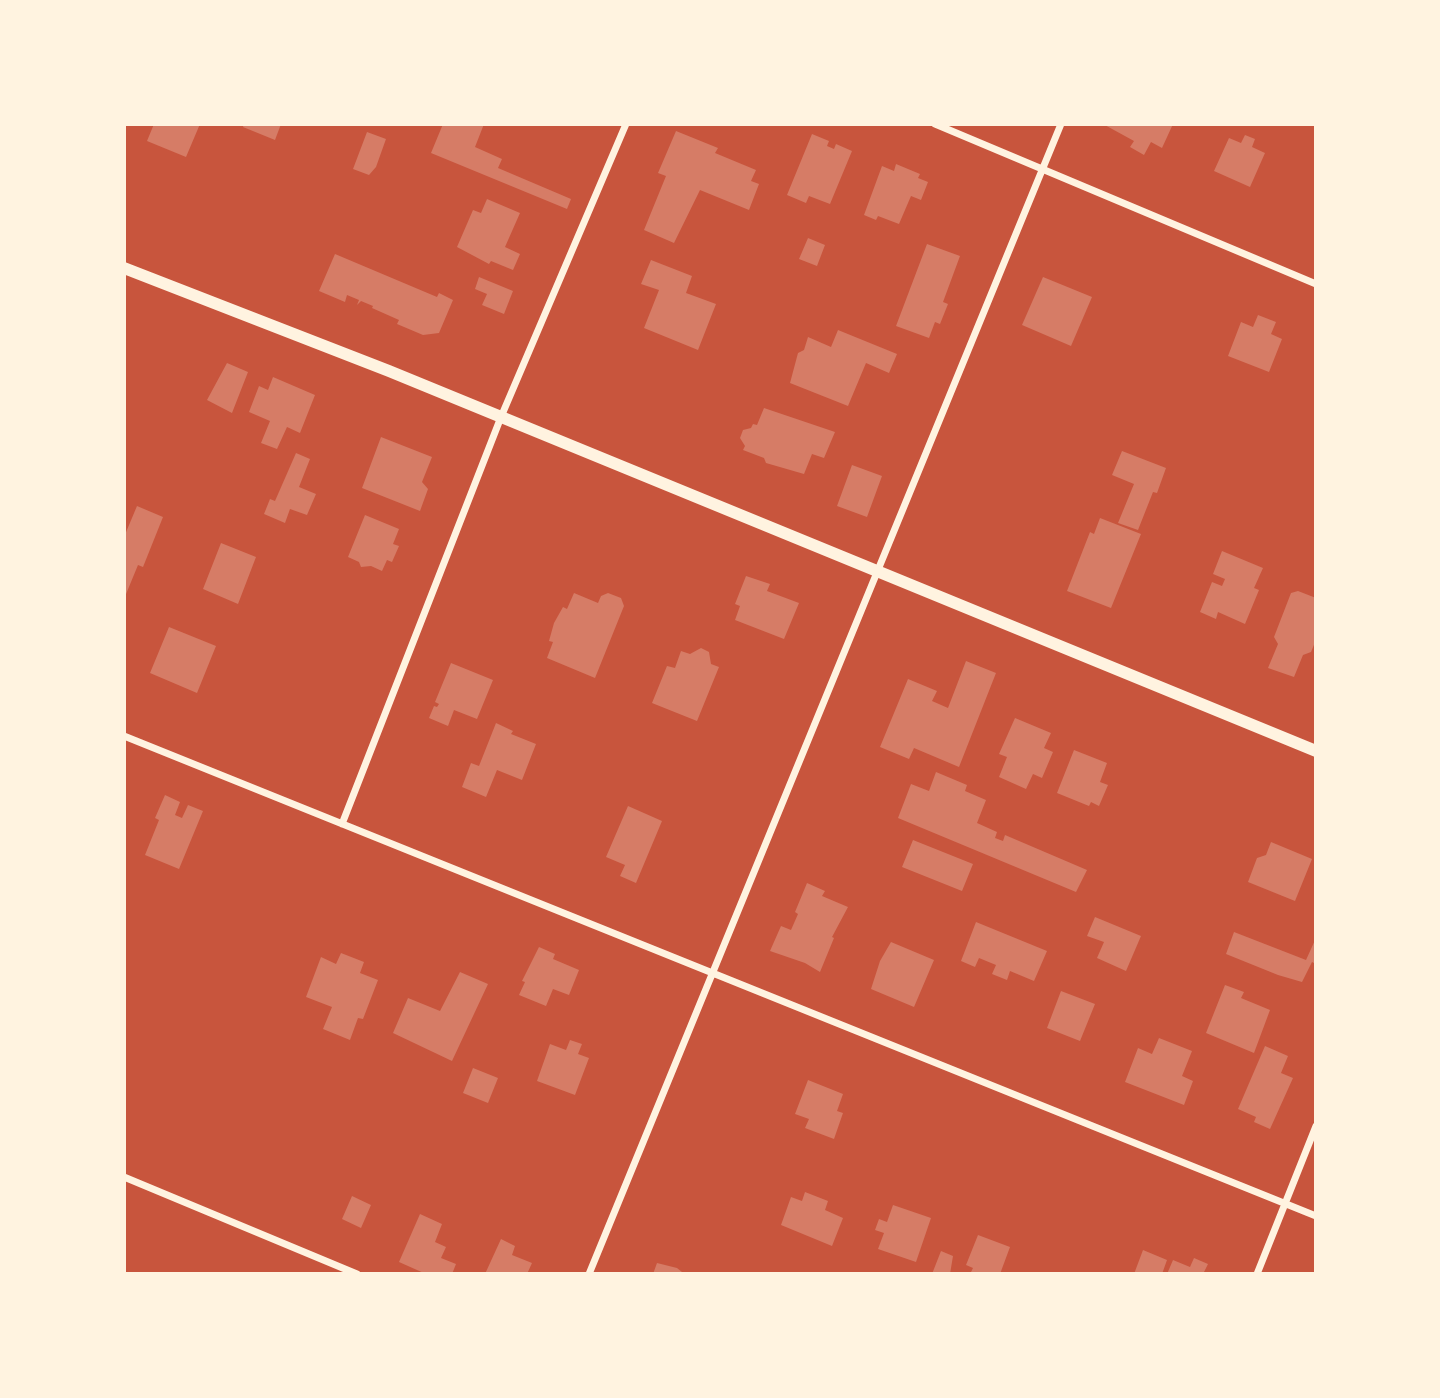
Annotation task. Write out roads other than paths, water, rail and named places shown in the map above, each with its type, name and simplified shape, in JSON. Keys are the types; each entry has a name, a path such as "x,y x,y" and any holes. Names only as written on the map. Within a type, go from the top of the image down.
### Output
{"street":[{"path":"342,824 501,417 626,124"},
{"path":"935,124 1316,284"},
{"path":"589,1274 875,571 1061,124"},
{"path":"124,268 501,417 1316,751"},
{"path":"124,736 1316,1216"},
{"path":"1257,1274 1316,1126"},
{"path":"124,1177 357,1274"}]}
